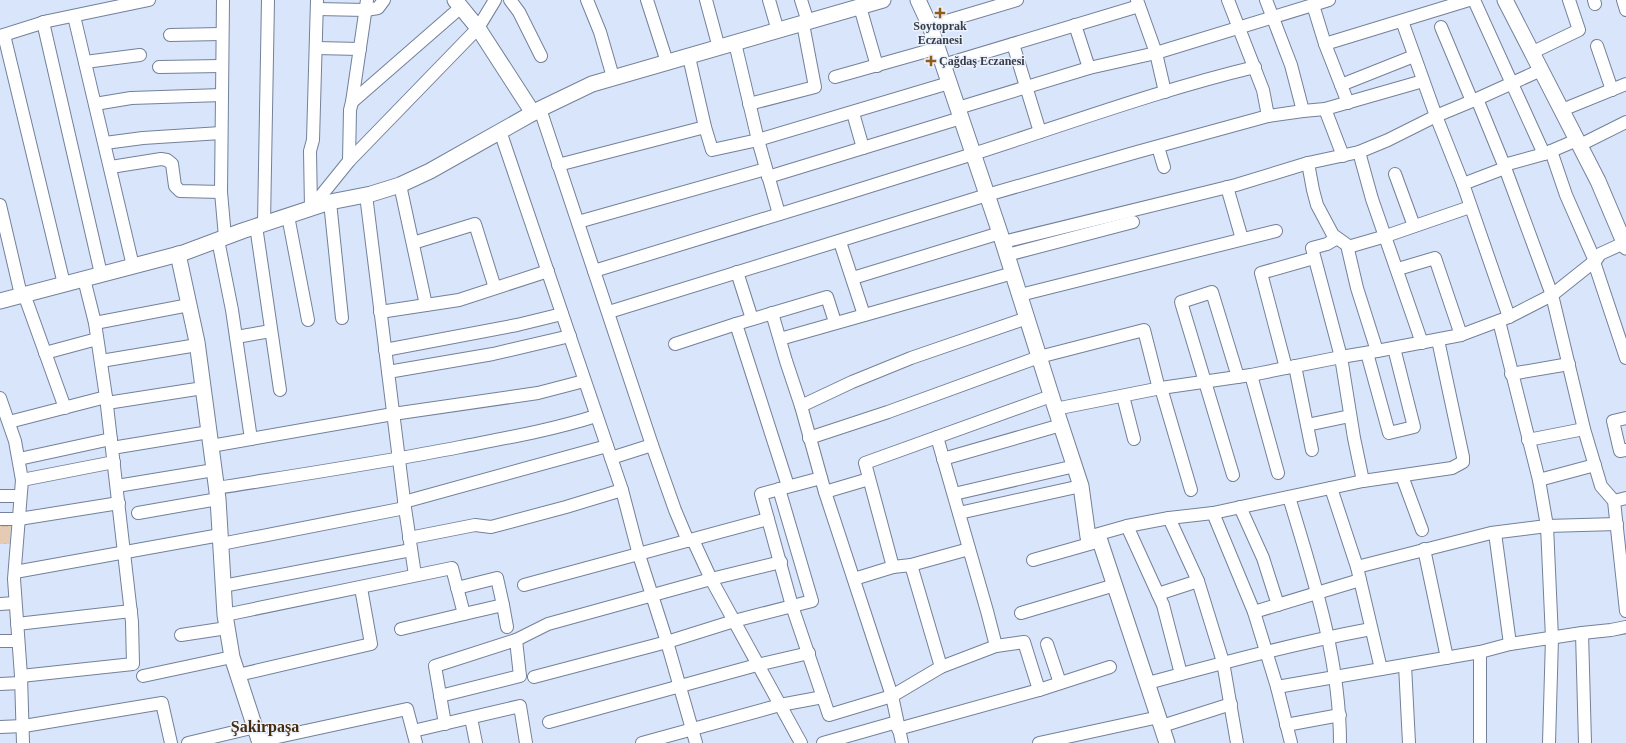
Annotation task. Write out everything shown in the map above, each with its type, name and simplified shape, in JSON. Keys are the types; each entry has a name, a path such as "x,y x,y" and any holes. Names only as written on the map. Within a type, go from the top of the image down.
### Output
{"main road":[{"path":"0,300 178,254 221,238 330,202 366,195 400,185 430,171 536,111 583,87 613,77 805,23 851,6 883,0"},
{"path":"918,0 938,48 1004,243 1060,425 1075,466 1094,539 1115,586 1167,743"},
{"path":"1505,0 1598,181 1625,240"},
{"path":"458,4 478,28 536,111"},
{"path":"178,254 197,344 218,494 226,622 232,657 260,742"}],"street":[{"path":"64,284 2,35 43,22 149,0"},
{"path":"223,0 221,34 221,238 251,439"},
{"path":"268,0 260,225 271,331 280,390"},
{"path":"311,208 310,151 312,140 317,5 366,5 378,8 384,0"},
{"path":"311,208 349,160 478,28 495,0"},
{"path":"510,0 519,12 541,56"},
{"path":"587,0 600,32 613,77"},
{"path":"646,0 667,62"},
{"path":"706,0 719,48"},
{"path":"769,0 778,31"},
{"path":"749,104 815,87 801,0"},
{"path":"930,26 1017,0"},
{"path":"1228,0 1263,90 1268,116"},
{"path":"1266,0 1291,65 1303,111"},
{"path":"578,222 863,148 1026,87 1089,68 1156,54 1329,0"},
{"path":"1325,44 1469,0"},
{"path":"1474,0 1566,195 1594,261 1626,358"},
{"path":"1531,52 1579,30 1569,0"},
{"path":"1623,0 1626,10"},
{"path":"943,66 1075,25 1138,3 1156,54 1165,92"},
{"path":"352,102 458,4"},
{"path":"349,160 350,110 366,5"},
{"path":"1313,5 1325,44 1348,103"},
{"path":"851,6 877,66"},
{"path":"74,16 111,167 133,266"},
{"path":"1402,21 1436,116 1463,184 1504,319 1512,374 1539,480 1547,526 1552,638 1549,743"},
{"path":"43,22 101,274"},
{"path":"1075,25 1089,68"},
{"path":"1441,27 1505,166 1552,295 1584,429 1601,486 1620,499 1620,530 1626,611"},
{"path":"170,35 221,34"},
{"path":"735,43 758,140 779,214"},
{"path":"1013,44 1040,132"},
{"path":"1597,46 1612,90"},
{"path":"316,48 360,49"},
{"path":"835,78 938,48"},
{"path":"85,62 140,54"},
{"path":"1341,85 1414,56"},
{"path":"688,57 704,127 712,150 758,140 950,83"},
{"path":"159,67 221,66"},
{"path":"594,271 973,154 1165,92 1214,77 1255,67"},
{"path":"853,278 1004,243 1228,187 1308,163 1360,152 1436,116 1541,70"},
{"path":"609,312 840,242 987,195 1158,146 1268,116 1325,109 1423,81"},
{"path":"1562,110 1626,84"},
{"path":"95,104 131,98 222,95"},
{"path":"1325,109 1343,156"},
{"path":"536,111 558,165 578,222 675,510 711,580 801,743"},
{"path":"853,113 863,148"},
{"path":"1463,184 1505,166 1578,142 1626,122"},
{"path":"558,165 704,127"},
{"path":"500,131 622,490 639,555 667,642 696,743"},
{"path":"105,143 143,138 221,133"},
{"path":"1158,146 1164,167"},
{"path":"1360,152 1366,180 1422,342"},
{"path":"111,167 164,159 172,164 175,186 180,191 221,192"},
{"path":"1308,163 1315,198 1333,235 1346,243 1348,247 1372,352 1388,433 1414,428 1394,348"},
{"path":"1395,174 1414,226"},
{"path":"400,185 426,305"},
{"path":"1228,187 1242,239"},
{"path":"366,195 398,459 415,575"},
{"path":"330,202 342,318"},
{"path":"0,205 22,295 45,352 65,408"},
{"path":"1348,247 1386,236 1470,207"},
{"path":"288,216 308,320"},
{"path":"1004,243 1133,222"},
{"path":"413,243 475,224 495,288"},
{"path":"1020,295 1276,231"},
{"path":"1336,238 1327,244 1312,248 1340,356 1363,481"},
{"path":"893,567 865,464 937,437 1053,403 1123,396 1204,382 1251,376 1340,356 1372,352 1461,335 1504,319 1552,295 1594,261 1600,254 1625,240"},
{"path":"840,242 864,315"},
{"path":"1312,450 1307,425 1261,273 1314,258"},
{"path":"1398,269 1435,258 1461,335"},
{"path":"380,312 459,300 548,271"},
{"path":"737,272 752,319"},
{"path":"780,339 835,322 1013,273"},
{"path":"0,684 21,679 133,664 131,611 112,444 95,323 84,279"},
{"path":"1234,475 1204,382 1181,302 1212,292 1238,377"},
{"path":"675,344 827,297 835,322"},
{"path":"95,323 189,304"},
{"path":"772,313 801,406 825,492 892,696 897,726 902,743"},
{"path":"385,350 517,326 562,314"},
{"path":"801,406 852,382 911,358 1027,318"},
{"path":"534,677 667,642 734,621 812,601 784,487 736,324"},
{"path":"809,438 888,412 1039,357 1144,330 1160,389 1191,490"},
{"path":"236,337 271,331"},
{"path":"388,372 493,354 570,336"},
{"path":"45,352 97,340"},
{"path":"1033,560 1127,526 1169,518 1213,513 1363,481 1452,468 1463,462 1463,457 1438,340"},
{"path":"101,361 197,344"},
{"path":"1512,374 1569,364"},
{"path":"1251,376 1278,473"},
{"path":"19,459 112,444 210,439 251,439 393,414 538,393 584,381"},
{"path":"9,422 65,408 106,400 203,388"},
{"path":"1123,396 1134,439"},
{"path":"0,398 9,422 19,459 22,480 15,572 15,603 24,743"},
{"path":"138,513 218,494 516,437 572,424 596,416"},
{"path":"1307,425 1350,416"},
{"path":"1626,418 1613,421 1620,451 1626,450"},
{"path":"943,459 1060,425"},
{"path":"1528,440 1584,429"},
{"path":"937,437 996,646"},
{"path":"611,458 652,445"},
{"path":"15,572 125,552 221,539 404,505 607,446"},
{"path":"22,480 114,462"},
{"path":"1539,480 1595,465"},
{"path":"954,494 1075,466"},
{"path":"117,486 214,470"},
{"path":"1402,476 1422,530"},
{"path":"821,478 761,494 792,606 829,714 892,696 941,667 996,646 1024,642 1039,690"},
{"path":"825,492 869,479"},
{"path":"959,513 1081,486"},
{"path":"1331,488 1357,567 1381,669"},
{"path":"224,586 410,544 475,526 491,527 566,508 622,490"},
{"path":"0,496 20,496"},
{"path":"1289,497 1318,593 1335,676 1340,715 1340,743"},
{"path":"0,519 19,519 119,503"},
{"path":"1240,507 1263,558 1278,605"},
{"path":"1213,513 1254,612 1277,687 1291,743"},
{"path":"1169,518 1198,581 1223,662 1237,743"},
{"path":"524,585 768,519"},
{"path":"1127,526 1163,605 1181,674"},
{"path":"1357,567 1495,533 1547,526 1620,530"},
{"path":"1495,533 1510,644"},
{"path":"854,579 893,567 911,565 969,549"},
{"path":"1424,550 1447,658"},
{"path":"445,724 435,666 516,640 548,624 781,562"},
{"path":"911,565 941,667"},
{"path":"181,635 226,622 361,588 452,568 464,614"},
{"path":"457,588 497,578 504,605 507,627"},
{"path":"1254,612 1360,580"},
{"path":"1158,594 1198,581"},
{"path":"1021,612 1115,586"},
{"path":"238,675 370,644 361,588"},
{"path":"0,604 15,603"},
{"path":"401,629 504,605"},
{"path":"17,624 131,611"},
{"path":"1277,687 1480,652 1510,644 1611,630 1626,626"},
{"path":"1148,683 1223,662 1327,637 1371,629"},
{"path":"1582,633 1585,743"},
{"path":"440,696 520,676 516,640"},
{"path":"0,641 18,641"},
{"path":"1047,644 1060,683"},
{"path":"1480,652 1480,743"},
{"path":"549,722 757,665 809,653"},
{"path":"143,676 232,657"},
{"path":"1405,665 1409,743"},
{"path":"823,743 1039,690 1110,666"},
{"path":"642,743 780,705 823,697"},
{"path":"0,727 24,726 162,703 171,743"},
{"path":"1043,742 1160,722 1231,704"},
{"path":"413,731 520,706 526,743"},
{"path":"260,742 407,709 416,743"},
{"path":"1286,725 1340,715"},
{"path":"471,718 476,743"},
{"path":"188,743 255,727"}],"green space":[{"path":"11,524 10,544 0,544 0,525"}],"place":[{"name":"Soytoprak Eczanesi","path":"940,13"},
{"name":"Çağdaş Eczanesi","path":"931,61"}],"district":[{"name":"Şakirpaşa","path":"265,726"}]}
